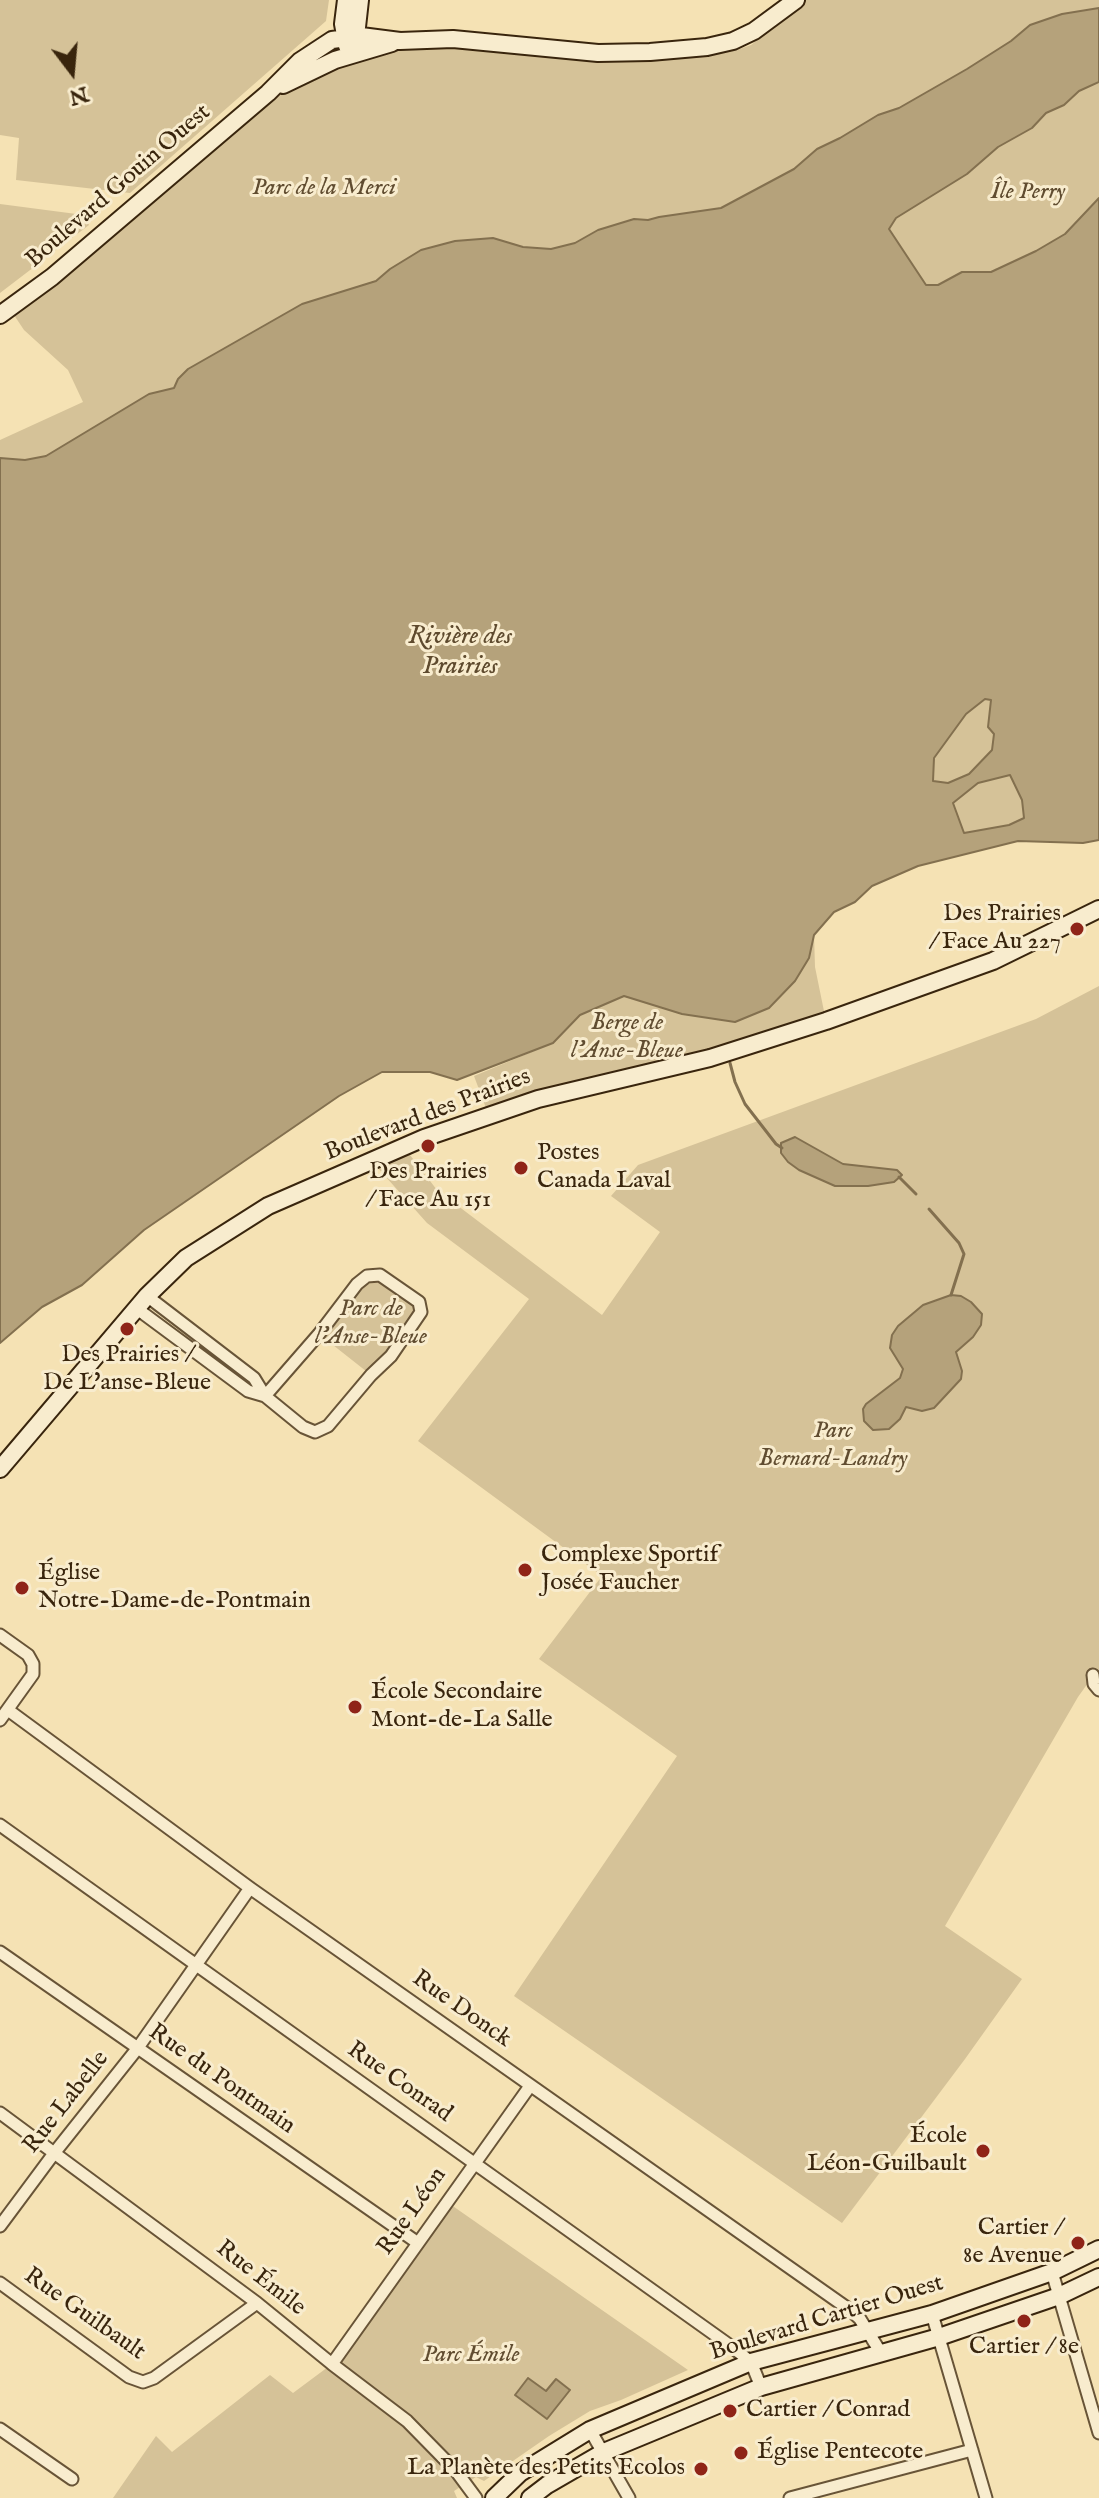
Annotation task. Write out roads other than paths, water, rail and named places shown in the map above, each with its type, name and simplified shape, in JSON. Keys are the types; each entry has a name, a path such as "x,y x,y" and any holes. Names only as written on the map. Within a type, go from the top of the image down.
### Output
{"street":[{"path":"346,0 343,24 350,37"},
{"path":"348,56 360,0"},
{"name":"Boulevard Gouin Ouest","path":"0,315 52,277 314,50 332,40 350,37 400,41 475,40 609,53 692,49 741,38 796,0"},
{"name":"Boulevard Gouin Ouest","path":"268,93 328,63 400,41"},
{"name":"Boulevard des Prairies","path":"0,1469 142,1302 186,1258 268,1206 424,1138 538,1099 710,1058 826,1021 993,961 1099,909"},
{"path":"142,1302 254,1378 265,1396 303,1427 315,1432 328,1426 391,1356 421,1312 419,1302 380,1275 367,1276 357,1284 265,1396"},
{"name":"Rue Donck","path":"0,1635 28,1655 33,1664 33,1674 4,1715 850,2310 881,2353"},
{"path":"1093,1675 1094,1684 1099,1690"},
{"name":"Rue Conrad","path":"0,1825 751,2362"},
{"name":"Rue Labelle","path":"0,2226 137,2049 250,1888"},
{"name":"Rue du Pontmain","path":"0,1952 418,2243"},
{"name":"Rue Léon","path":"332,2364 530,2086"},
{"name":"Rue Émile","path":"0,2113 257,2303 407,2421 456,2471 476,2498"},
{"name":"Boulevard Cartier Ouest","path":"494,2498 520,2473 590,2430 751,2362 932,2314 1052,2272 1099,2249"},
{"path":"1052,2272 1096,2409 1099,2433"},
{"name":"Boulevard Cartier Ouest","path":"530,2498 604,2452 761,2387 939,2337 1059,2296 1099,2277"},
{"name":"Rue Guilbault","path":"0,2283 129,2377 143,2382 154,2378 257,2303"},
{"path":"932,2314 986,2498"},
{"path":"751,2362 761,2387"},
{"path":"0,2429 72,2479"},
{"path":"590,2430 629,2498"},
{"path":"790,2498 972,2450"}],"water":[{"name":"Rivière des Prairies","path":"1099,8 1099,82 1046,113 1032,128 998,147 967,174 896,218 889,229 926,285 938,285 962,272 991,272 1036,251 1065,234 1099,198 1099,840 1083,843 1018,841 918,866 872,886 855,902 834,912 814,935 809,958 795,981 769,1008 735,1022 682,1014 624,996 580,1015 553,1043 457,1080 430,1072 382,1072 339,1096 144,1230 82,1285 42,1307 0,1343 0,458 25,460 46,456 149,394 174,388 188,369 302,304 376,281 421,250 455,241 493,238 523,247 551,249 575,243 598,230 634,219 648,220 721,208 794,169 817,149 878,115 899,108 967,69 1030,25 1062,14","holes":["985,699 991,700 988,727 994,734 992,750 969,774 948,783 933,781 934,758 966,714","1010,775 1022,800 1024,818 1009,825 964,833 953,803 978,783"]},
{"path":"795,1137 843,1164 897,1170 902,1175 894,1182 835,1186 788,1162 781,1153 781,1143"},
{"path":"951,1295 971,1302 982,1314 981,1325 973,1337 956,1352 962,1371 961,1379 934,1408 922,1411 906,1407 900,1419 889,1429 873,1430 864,1421 863,1409 900,1378 903,1369 890,1348 892,1335 923,1305"},
{"path":"528,2378 546,2391 556,2379 570,2390 547,2419 515,2395"}],"waterway":[{"path":"730,1063 745,1104 782,1148"},
{"path":"899,1177 916,1194"},
{"path":"929,1209 959,1243 964,1254 951,1295"}],"place":[{"name":"Des Prairies / Face Au 227","path":"1077,929"},
{"name":"Des Prairies / Face Au 151","path":"428,1146"},
{"name":"Postes Canada Laval","path":"521,1168"},
{"name":"Des Prairies / De L'anse-Bleue","path":"127,1329"},
{"name":"Complexe Sportif Josée Faucher","path":"525,1570"},
{"name":"Église Notre-Dame-de-Pontmain","path":"22,1588"},
{"name":"École Secondaire Mont-de-La Salle","path":"355,1707"},
{"name":"École Léon-Guilbault","path":"983,2151"},
{"name":"Cartier / 8e Avenue","path":"1078,2243"},
{"name":"Cartier / 8e","path":"1024,2321"},
{"name":"Cartier / Conrad","path":"730,2411"},
{"name":"Église Pentecote","path":"741,2453"},
{"name":"La Planète des Petits Ecolos","path":"701,2469"}],"park label":[{"name":"Parc de la Merci","path":"324,189"},
{"name":"Île Perry","path":"1028,193"},
{"name":"Berge de l'Anse-Bleue","path":"627,1038"},
{"name":"Parc de l'Anse-Bleue","path":"371,1324"},
{"name":"Parc Bernard-Landry","path":"833,1446"},
{"name":"Parc Émile","path":"471,2356"}]}
